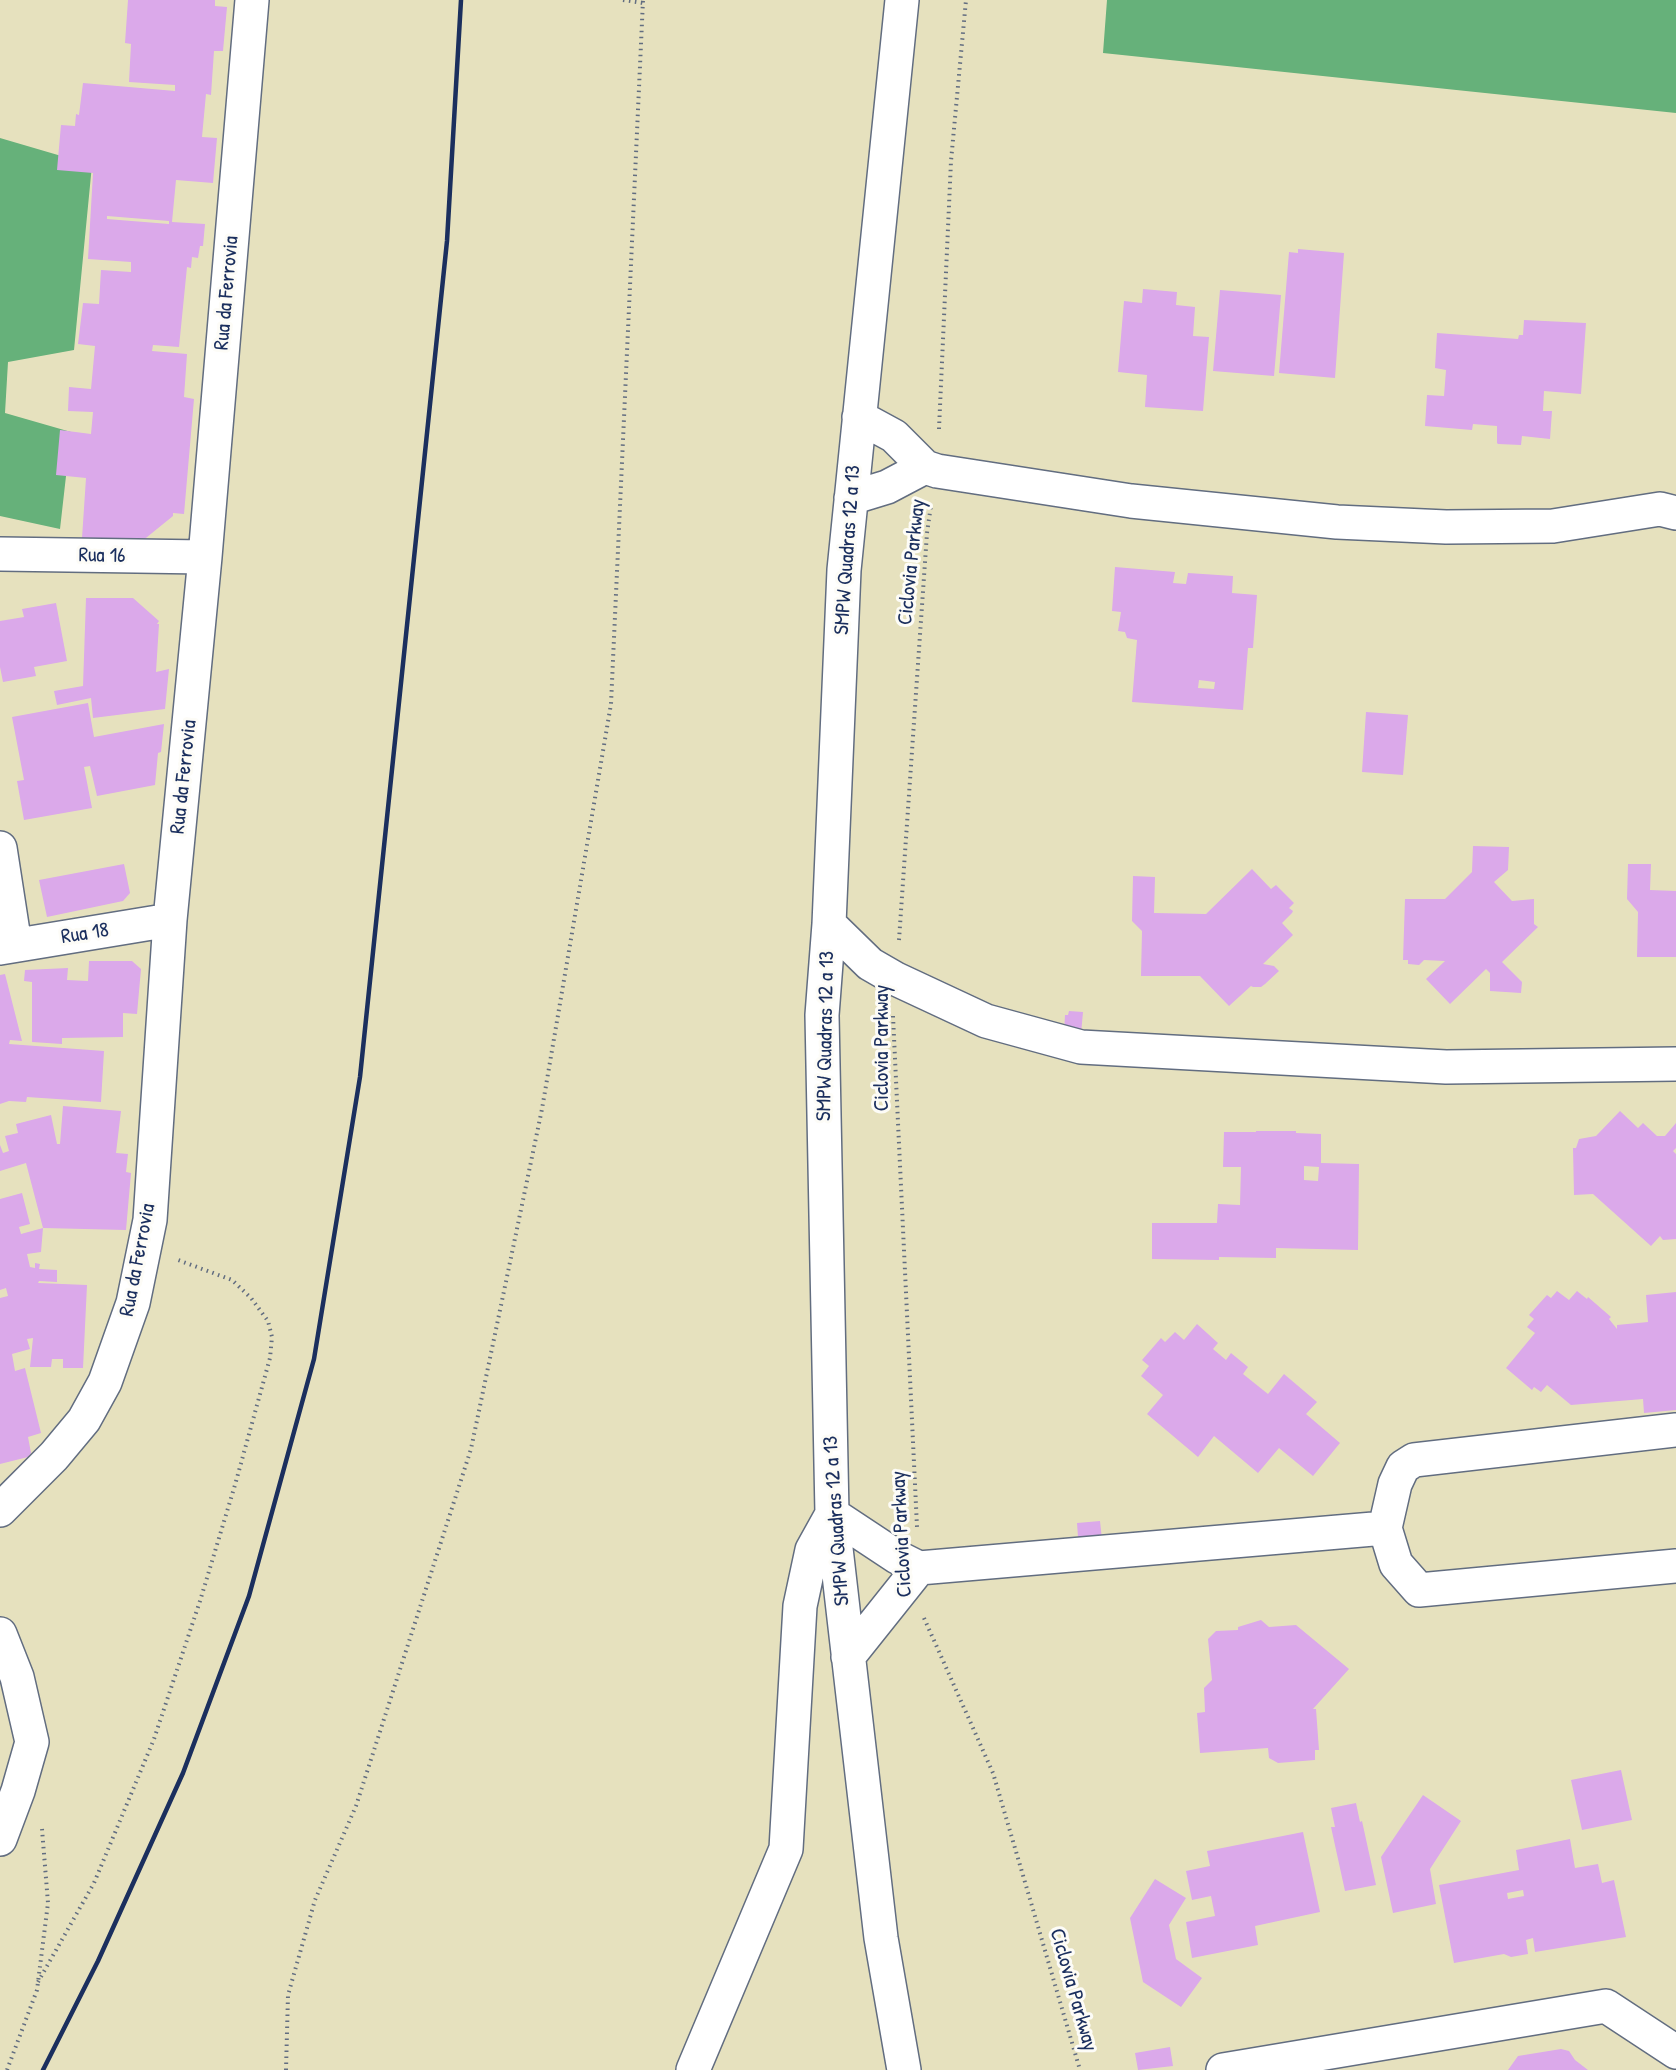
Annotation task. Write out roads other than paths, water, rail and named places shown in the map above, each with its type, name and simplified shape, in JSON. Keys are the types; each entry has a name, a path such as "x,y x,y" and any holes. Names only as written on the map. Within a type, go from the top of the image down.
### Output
{"street":[{"name":"Rua da Ferrovia","path":"0,1510 54,1456 84,1420 105,1382 134,1303 150,1220 170,920 205,557 252,0"},
{"name":"SMPW Quadras 12 a 13","path":"902,0 844,570 829,924 822,1015 832,1514 881,1938 904,2070"},
{"path":"859,417 894,436 931,469"},
{"path":"851,498 887,487 931,469 1131,501 1337,522 1446,527 1553,526 1660,509 1676,513"},
{"name":"Rua 16","path":"0,554 205,557"},
{"path":"0,848 8,947"},
{"name":"Rua 18","path":"8,947 170,920"},
{"path":"829,924 870,964 896,979 986,1021 1081,1047 1446,1067 1676,1064"},
{"path":"1676,1430 1414,1460 1403,1467 1395,1484 1385,1528 1396,1564 1419,1590 1676,1566"},
{"path":"693,2070 786,1849 800,1606 812,1550 832,1514 897,1557 919,1568 1385,1528"},
{"path":"848,1657 919,1568"},
{"path":"0,1634 17,1677 32,1742 18,1791 0,1839"},
{"path":"1223,2070 1606,2006 1676,2052"}],"railway":[{"path":"43,2070 98,1961 183,1773 249,1596 314,1359 360,1077 447,241 461,0"}]}
